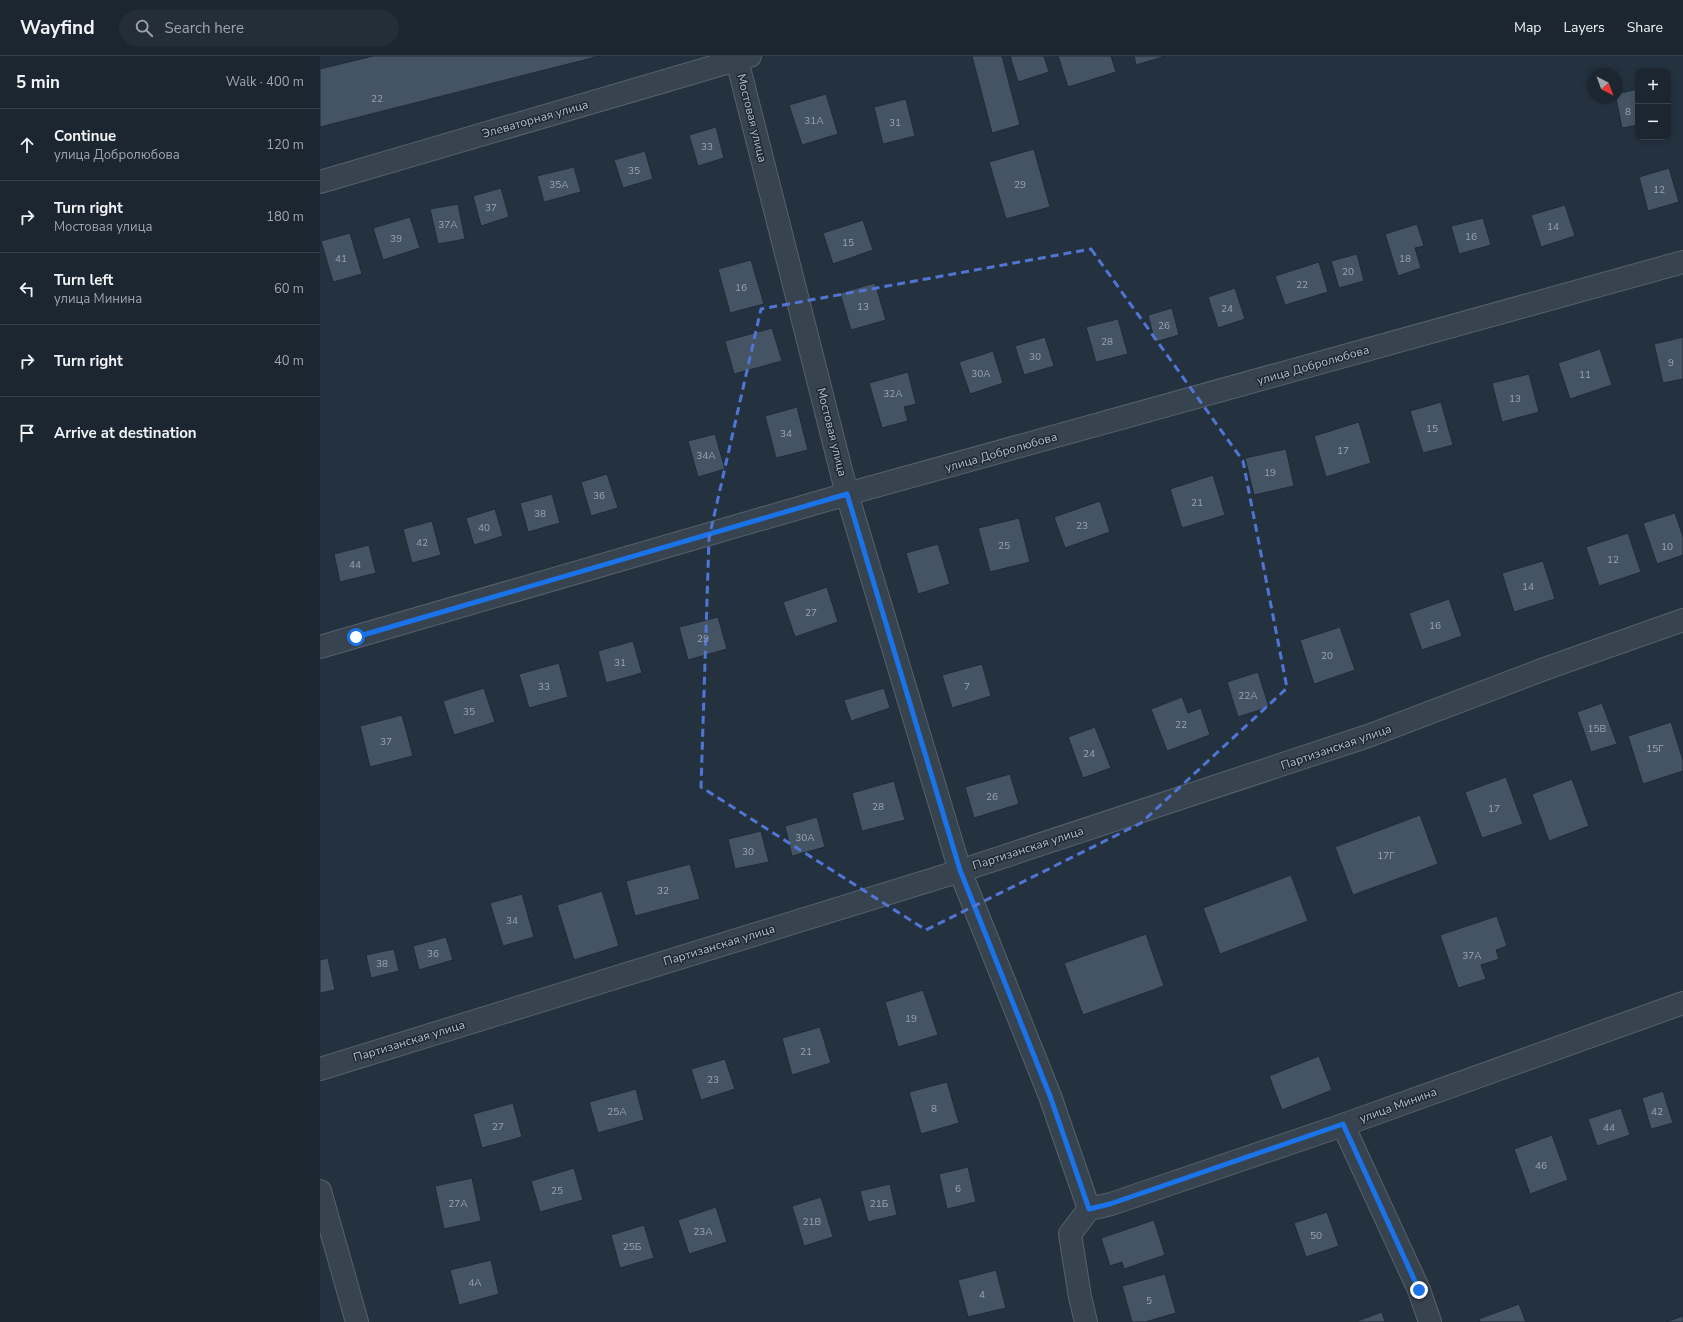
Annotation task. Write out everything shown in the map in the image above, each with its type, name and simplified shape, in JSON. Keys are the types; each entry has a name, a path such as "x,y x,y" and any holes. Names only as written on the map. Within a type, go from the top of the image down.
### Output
{"street":[{"name":"Элеваторная улица","path":"320,182 741,57"},
{"name":"Мостовая улица","path":"741,57 847,494 960,870 1050,1096 1089,1209"},
{"name":"улица Добролюбова","path":"320,647 847,494 1683,262"},
{"name":"Партизанская улица","path":"320,1069 960,870 1368,736 1547,668 1683,620"},
{"name":"улица Минина","path":"1089,1209 1110,1204 1343,1124 1683,1002"},
{"path":"1343,1124 1419,1290 1430,1322"},
{"path":"320,1191 357,1322"},
{"path":"1086,1322 1080,1297 1070,1234 1089,1209"}],"highlighted area":[{"path":"1091,249 1243,461 1287,688 1141,823 926,930 701,787 709,538 761,309"}],"building":[{"path":"373,56 600,56 320,127 320,69"},
{"path":"972,56 1002,56 1020,125 992,133"},
{"path":"1010,56 1044,56 1049,72 1018,82"},
{"path":"1058,56 1111,56 1116,72 1068,87"},
{"path":"1134,56 1166,56 1136,65"},
{"path":"1635,90 1635,126 1622,128 1617,104 1623,104 1623,93"},
{"path":"826,94 838,134 802,145 789,105"},
{"path":"906,99 915,136 883,144 874,107"},
{"path":"716,127 724,158 698,166 689,135"},
{"path":"1034,149 1050,207 1006,219 989,162"},
{"path":"645,151 653,179 623,188 614,160"},
{"path":"574,167 581,192 544,202 537,176"},
{"path":"1669,168 1679,202 1648,211 1639,177"},
{"path":"501,188 509,217 481,226 473,196"},
{"path":"458,204 465,239 438,244 430,209"},
{"path":"1565,205 1575,236 1541,247 1531,215"},
{"path":"410,217 420,248 383,260 373,228"},
{"path":"1483,218 1491,245 1459,254 1451,226"},
{"path":"863,220 873,250 833,264 823,233"},
{"path":"1417,224 1424,246 1415,248 1421,268 1398,276 1385,234"},
{"path":"350,233 362,274 333,282 321,241"},
{"path":"1357,254 1364,281 1339,288 1331,261"},
{"path":"751,260 764,304 730,313 718,269"},
{"path":"1319,262 1328,292 1285,305 1275,276"},
{"path":"875,283 886,320 851,330 840,293"},
{"path":"1235,288 1245,319 1218,328 1208,297"},
{"path":"1172,308 1179,335 1155,342 1148,315"},
{"path":"1118,319 1128,354 1096,362 1086,327"},
{"path":"772,328 782,361 734,374 725,341"},
{"path":"1045,337 1054,366 1024,375 1015,346"},
{"path":"1683,337 1683,379 1663,383 1654,344"},
{"path":"1600,349 1612,385 1570,399 1558,363"},
{"path":"993,351 1003,383 970,394 959,362"},
{"path":"908,372 916,404 904,407 908,421 882,428 869,383"},
{"path":"1529,374 1539,412 1502,422 1492,383"},
{"path":"1441,402 1453,445 1423,453 1410,411"},
{"path":"797,407 808,450 776,458 765,416"},
{"path":"1359,422 1371,463 1326,477 1314,436"},
{"path":"715,434 725,469 698,477 688,441"},
{"path":"1286,449 1294,486 1254,495 1245,458"},
{"path":"607,474 618,508 591,516 581,482"},
{"path":"1213,475 1225,515 1182,528 1170,489"},
{"path":"552,494 560,523 528,532 520,503"},
{"path":"1100,501 1110,532 1065,548 1054,517"},
{"path":"495,509 503,536 474,545 466,518"},
{"path":"1675,513 1683,537 1683,555 1657,564 1643,523"},
{"path":"1019,518 1030,562 990,572 978,528"},
{"path":"432,521 441,555 412,563 403,529"},
{"path":"1628,533 1641,572 1599,586 1586,547"},
{"path":"938,544 950,584 918,594 906,553"},
{"path":"369,545 376,573 340,582 334,554"},
{"path":"1543,561 1555,599 1514,612 1502,573"},
{"path":"827,587 838,622 795,637 783,602"},
{"path":"1449,599 1462,636 1422,650 1409,613"},
{"path":"718,617 727,649 688,660 679,627"},
{"path":"1340,627 1355,670 1314,684 1300,640"},
{"path":"633,641 642,673 606,683 598,651"},
{"path":"559,663 568,697 529,708 519,674"},
{"path":"982,664 991,696 952,708 942,675"},
{"path":"1258,672 1269,707 1238,717 1227,682"},
{"path":"484,688 495,722 454,735 443,701"},
{"path":"884,688 890,708 851,721 844,700"},
{"path":"1182,697 1188,713 1201,708 1210,735 1167,751 1151,709"},
{"path":"1602,703 1617,744 1591,752 1577,712"},
{"path":"402,715 413,756 370,767 360,726"},
{"path":"1671,722 1683,760 1683,771 1643,784 1628,736"},
{"path":"1095,727 1111,768 1083,778 1068,737"},
{"path":"1010,774 1019,804 974,818 965,787"},
{"path":"1506,777 1523,824 1482,838 1465,792"},
{"path":"1572,779 1589,826 1549,841 1532,794"},
{"path":"894,781 905,820 862,831 852,793"},
{"path":"1420,815 1438,864 1353,895 1335,847"},
{"path":"817,817 825,847 792,856 785,826"},
{"path":"761,831 769,862 735,869 728,839"},
{"path":"690,864 700,899 635,916 626,881"},
{"path":"1291,875 1308,921 1220,954 1203,908"},
{"path":"602,891 619,946 574,960 557,905"},
{"path":"522,894 534,937 503,946 490,903"},
{"path":"1497,916 1507,946 1496,950 1499,959 1481,965 1486,979 1458,988 1440,935"},
{"path":"1146,934 1164,986 1083,1015 1064,963"},
{"path":"446,937 453,960 419,970 413,946"},
{"path":"394,949 399,971 371,978 366,955"},
{"path":"328,958 335,990 320,993 320,960"},
{"path":"923,990 938,1035 898,1047 885,1002"},
{"path":"820,1027 831,1063 792,1075 782,1038"},
{"path":"1319,1056 1332,1090 1282,1110 1269,1076"},
{"path":"725,1059 735,1089 701,1100 691,1069"},
{"path":"947,1082 959,1123 921,1134 909,1092"},
{"path":"636,1089 644,1120 598,1133 589,1102"},
{"path":"1663,1091 1673,1123 1651,1129 1642,1098"},
{"path":"513,1103 522,1137 482,1148 473,1114"},
{"path":"1621,1108 1630,1135 1597,1146 1588,1119"},
{"path":"1552,1135 1568,1180 1530,1194 1514,1149"},
{"path":"968,1167 976,1202 947,1209 939,1174"},
{"path":"574,1168 583,1200 540,1212 531,1181"},
{"path":"472,1178 481,1221 444,1229 435,1186"},
{"path":"890,1184 897,1215 868,1222 860,1191"},
{"path":"821,1197 833,1237 804,1246 792,1206"},
{"path":"716,1207 727,1242 689,1254 678,1220"},
{"path":"1327,1212 1339,1246 1306,1257 1294,1223"},
{"path":"1154,1220 1165,1255 1124,1269 1122,1262 1110,1266 1101,1238"},
{"path":"644,1225 654,1258 620,1268 611,1235"},
{"path":"491,1260 499,1294 459,1305 450,1270"},
{"path":"996,1270 1006,1308 968,1317 958,1280"},
{"path":"1165,1274 1176,1313 1145,1322 1132,1322 1122,1286"},
{"path":"1519,1304 1526,1322 1480,1322 1479,1319"},
{"path":"1382,1312 1385,1322 1355,1322"},
{"path":"1683,1316 1683,1322 1666,1322"}],"route":[{"path":"356,637 847,494 960,870 1050,1096 1089,1209 1110,1204 1343,1124 1419,1290"}]}
